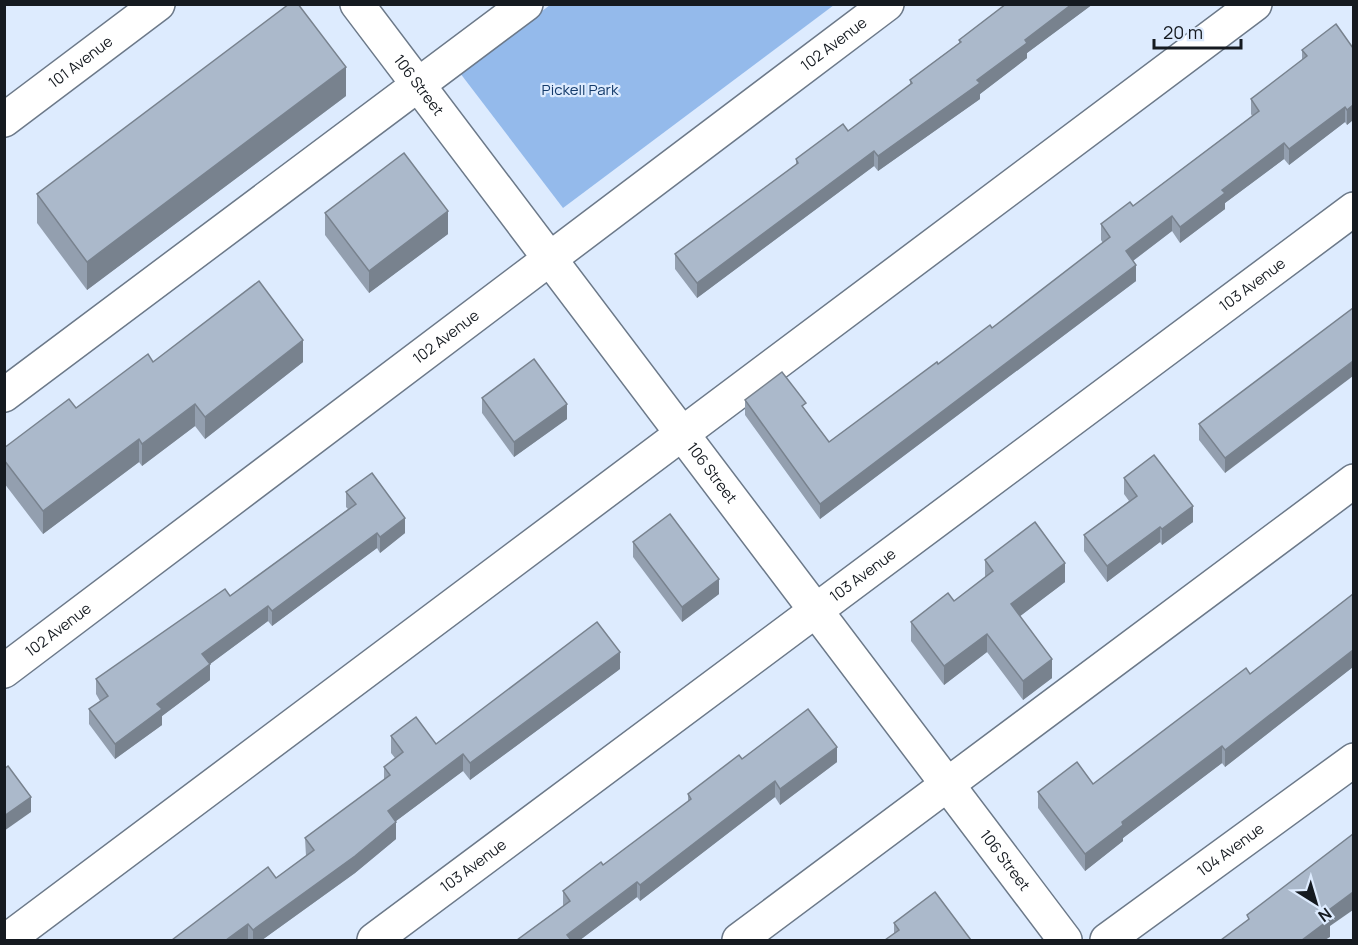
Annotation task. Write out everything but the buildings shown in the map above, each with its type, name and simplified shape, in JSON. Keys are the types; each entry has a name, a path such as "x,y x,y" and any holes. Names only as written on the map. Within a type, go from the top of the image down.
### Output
{"street":[{"name":"101 Avenue","path":"4,120 158,4"},
{"name":"106 Street","path":"357,4 945,786 1065,940"},
{"path":"4,395 526,4"},
{"name":"102 Avenue","path":"4,671 887,4"},
{"path":"7,940 1255,4"},
{"name":"103 Avenue","path":"374,940 1353,209"},
{"path":"739,940 1353,481"},
{"name":"104 Avenue","path":"1107,940 1353,760"}],"green space":[{"name":"Pickell Park","path":"550,5 834,5 563,208 460,73"}]}
